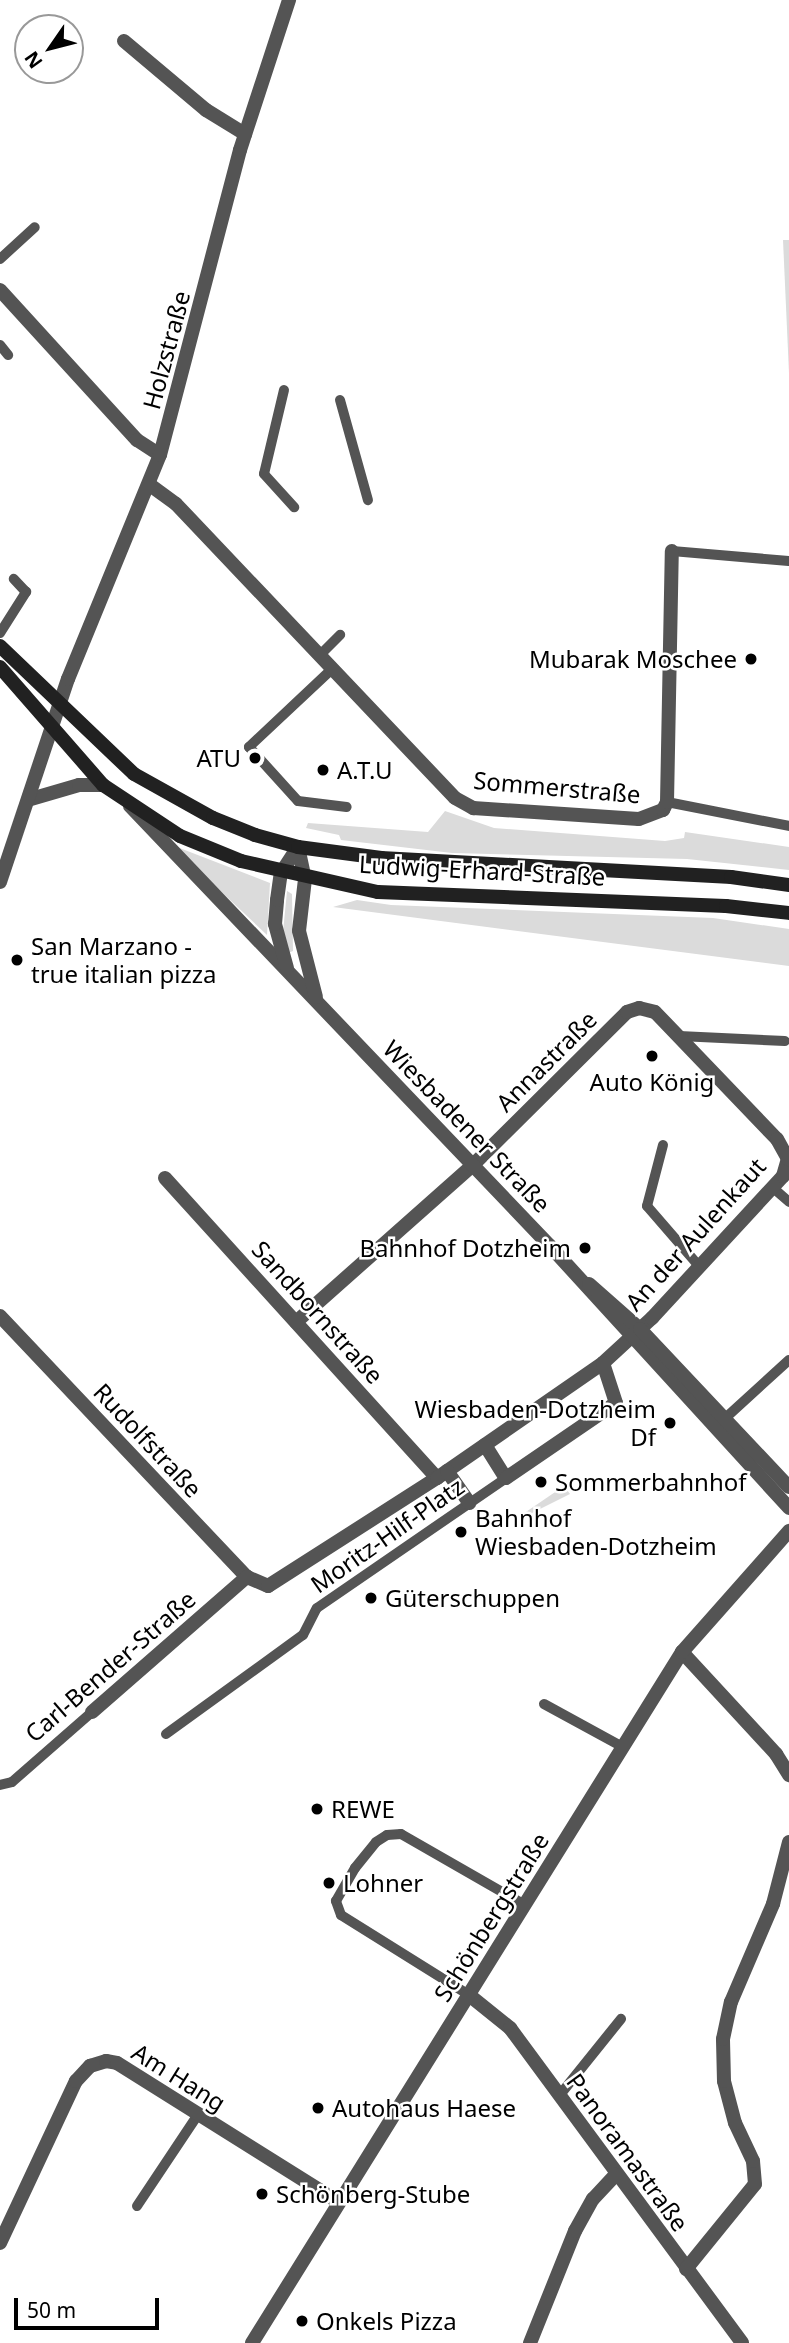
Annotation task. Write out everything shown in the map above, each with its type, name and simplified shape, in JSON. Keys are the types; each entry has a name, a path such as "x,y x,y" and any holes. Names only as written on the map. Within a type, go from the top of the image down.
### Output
{"main road":[{"name":"Ludwig-Erhard-Straße","path":"0,646 134,774 173,798 245,831 299,847 381,858 789,884"},
{"name":"Ludwig-Erhard-Straße","path":"0,667 103,785 130,806 180,836 281,873 378,892 726,906 789,913"}],"street":[{"name":"Holzstraße","path":"0,882 31,799 59,702 160,455 245,134 289,0"},
{"path":"124,41 206,110 245,134"},
{"path":"0,290 137,440 160,455"},
{"name":"Sommerstraße","path":"150,485 176,504 464,805 639,819 655,816 667,802 672,551"},
{"path":"31,799 72,787 103,785"},
{"path":"130,806 289,974"},
{"name":"Wiesbadener Straße","path":"299,847 281,873 275,924 289,974 720,1423 789,1487"},
{"name":"Wiesbadener Straße","path":"299,847 305,879 299,932 310,984 321,1007"},
{"name":"Annastraße","path":"296,1322 473,1165 627,1012 639,1008 655,1012 679,1036 777,1139 789,1159"},
{"name":"An der Aulenkaut","path":"268,1586 442,1474 603,1363 635,1334 783,1176 789,1159"},
{"name":"Sandbornstraße","path":"164,1178 296,1322 469,1503"},
{"name":"Rudolfstraße","path":"0,1316 247,1577 268,1586"},
{"path":"485,1445 506,1478 617,1404 603,1363"},
{"name":"Wiesbadener Straße","path":"720,1423 789,1508"},
{"name":"Schönbergstraße","path":"252,2343 682,1653 789,1531"},
{"name":"Carl-Bender-Straße","path":"92,1712 247,1577"},
{"path":"682,1653 776,1754 789,1776"},
{"path":"686,2269 755,2184 753,2161 735,2123 724,2081 726,2018 738,1983 773,1904 789,1842"},
{"name":"Panoramastraße","path":"469,1995 510,2028 615,2175 742,2343"},
{"name":"Am Hang","path":"0,2243 76,2081 90,2066 106,2061 117,2063 197,2116 339,2202"},
{"path":"530,2343 579,2222 615,2175"}],"lane":[{"path":"0,259 35,227"},
{"path":"0,345 8,355"},
{"path":"284,390 264,474 294,507"},
{"path":"340,400 368,500"},
{"path":"672,551 789,561"},
{"path":"0,633 26,592 14,579"},
{"path":"319,656 341,635"},
{"path":"332,669 249,747 298,801 347,807"},
{"path":"667,802 789,826"},
{"path":"679,1036 785,1041"},
{"path":"663,1145 647,1206 699,1266"},
{"path":"772,1187 789,1202"},
{"path":"720,1423 789,1360"},
{"name":"Moritz-Hilf-Platz","path":"166,1734 303,1635 317,1608 506,1478"},
{"path":"544,1704 623,1747"},
{"name":"Carl-Bender-Straße","path":"0,1786 12,1782 92,1712"},
{"path":"469,1995 341,1915 336,1900 355,1868 376,1842 387,1835 401,1834 525,1905"},
{"path":"559,2096 621,2019"},
{"path":"137,2206 197,2116"}],"shaded area":[{"path":"783,240 789,240 789,373"},
{"path":"445,811 494,828 665,841 684,838 685,832 789,847 789,870 687,859 452,853 341,840 339,835 306,828 308,823 428,832"},
{"path":"177,847 270,883 267,935 177,850"},
{"path":"287,891 292,894 293,951 288,953 283,932"},
{"path":"357,900 391,905 713,918 789,929 789,966 333,907"},
{"path":"564,1486 570,1494 522,1518 520,1516"}],"place":[{"name":"Mubarak Moschee","path":"751,659"},
{"name":"ATU","path":"255,758"},
{"name":"A.T.U","path":"323,770"},
{"name":"San Marzano - true italian pizza","path":"17,960"},
{"name":"Auto König","path":"652,1056"},
{"name":"Bahnhof Dotzheim","path":"585,1248"},
{"name":"Wiesbaden-Dotzheim Df","path":"670,1423"},
{"name":"Sommerbahnhof","path":"541,1482"},
{"name":"Bahnhof Wiesbaden-Dotzheim","path":"461,1532"},
{"name":"Güterschuppen","path":"371,1598"},
{"name":"REWE","path":"317,1809"},
{"name":"Lohner","path":"329,1883"},
{"name":"Autohaus Haese","path":"318,2108"},
{"name":"Schönberg-Stube","path":"262,2194"},
{"name":"Onkels Pizza","path":"302,2321"}]}
